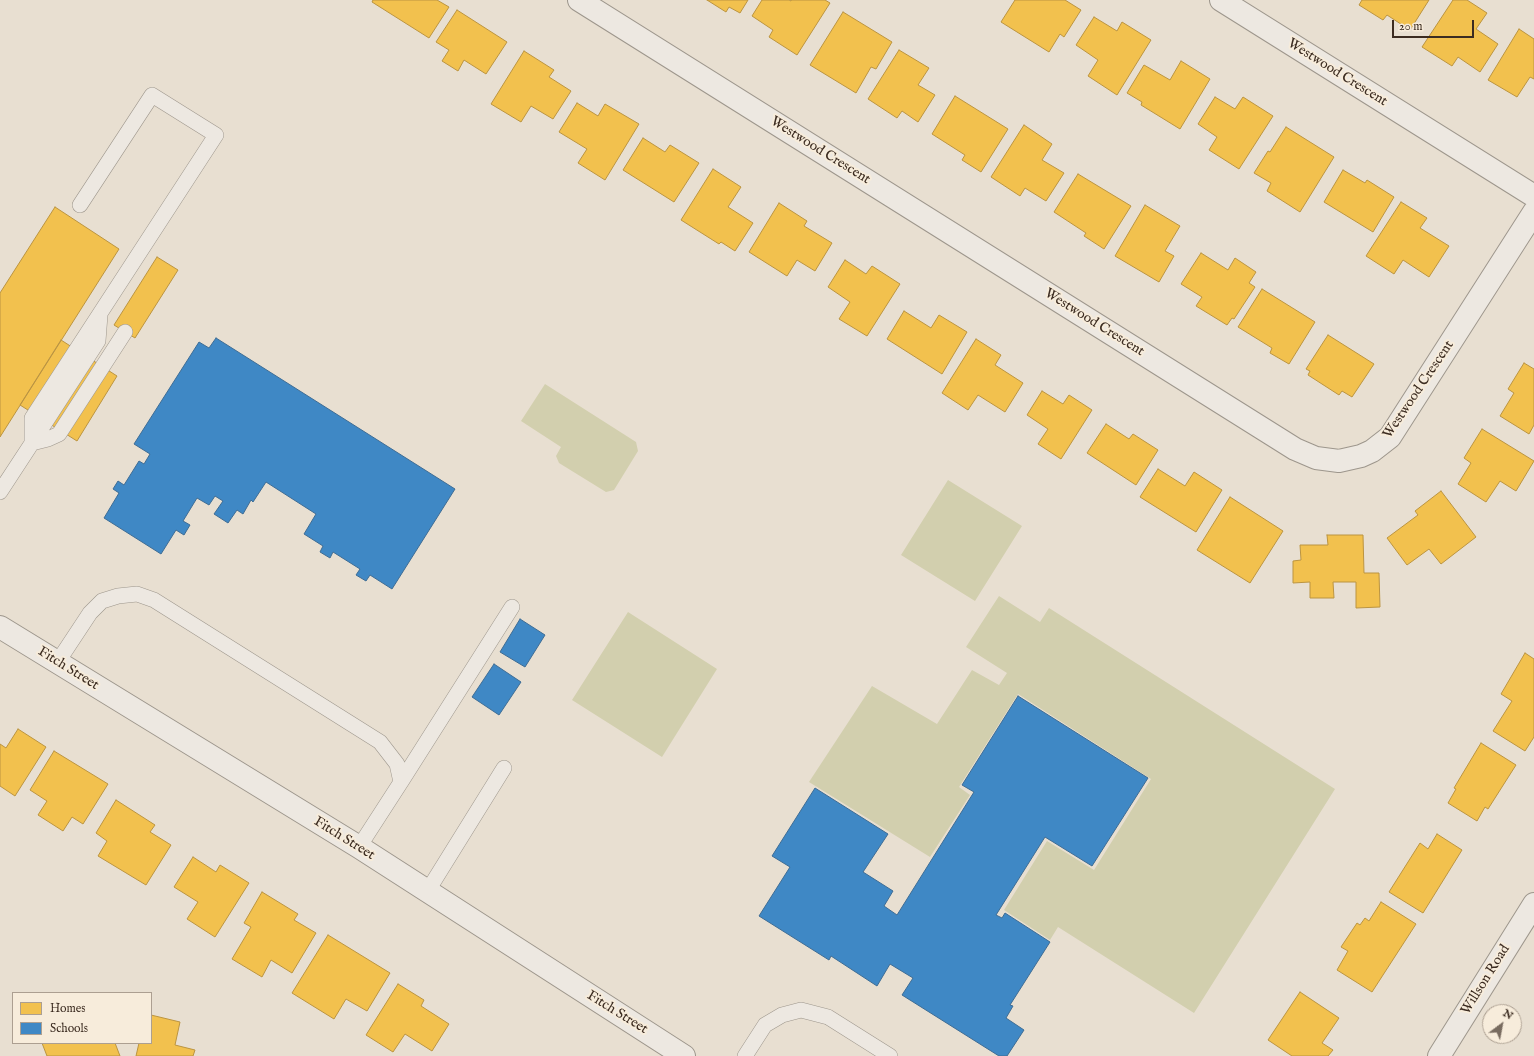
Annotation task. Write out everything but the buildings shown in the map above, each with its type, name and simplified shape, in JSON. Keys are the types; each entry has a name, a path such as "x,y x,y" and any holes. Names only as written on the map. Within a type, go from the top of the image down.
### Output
{"street":[{"name":"Westwood Crescent","path":"579,0 1278,438 1305,454 1316,458 1333,461 1350,459 1372,451 1390,437 1534,212"},
{"name":"Westwood Crescent","path":"1221,0 1534,196"},
{"name":"Fitch Street","path":"0,627 359,847 684,1056"},
{"name":"Willson Road","path":"1438,1056 1534,904"}],"lane":[{"path":"0,492 98,341 100,315 216,135 152,95 80,204"},
{"path":"32,443 48,439 59,434 125,332"},
{"path":"57,663 90,614 102,601 118,596 137,594 154,600 380,742 397,764 401,782"},
{"path":"359,847 512,607"},
{"path":"427,892 504,768"},
{"path":"745,1056 765,1025 782,1015 801,1010 828,1017 890,1056"}],"shaded area":[{"path":"545,384 636,442 638,451 614,490 606,492 559,463 556,456 561,447 521,421"},
{"path":"948,480 1022,526 975,601 901,555"},
{"path":"999,596 1040,622 1049,608 1335,789 1194,1013 1058,927 1050,940 1004,910 1047,841 1094,870 1151,779 1018,694 959,787 970,795 930,857 809,782 872,686 937,724 972,670 999,685 1007,673 966,647"},
{"path":"628,612 717,669 662,757 572,700"}]}
